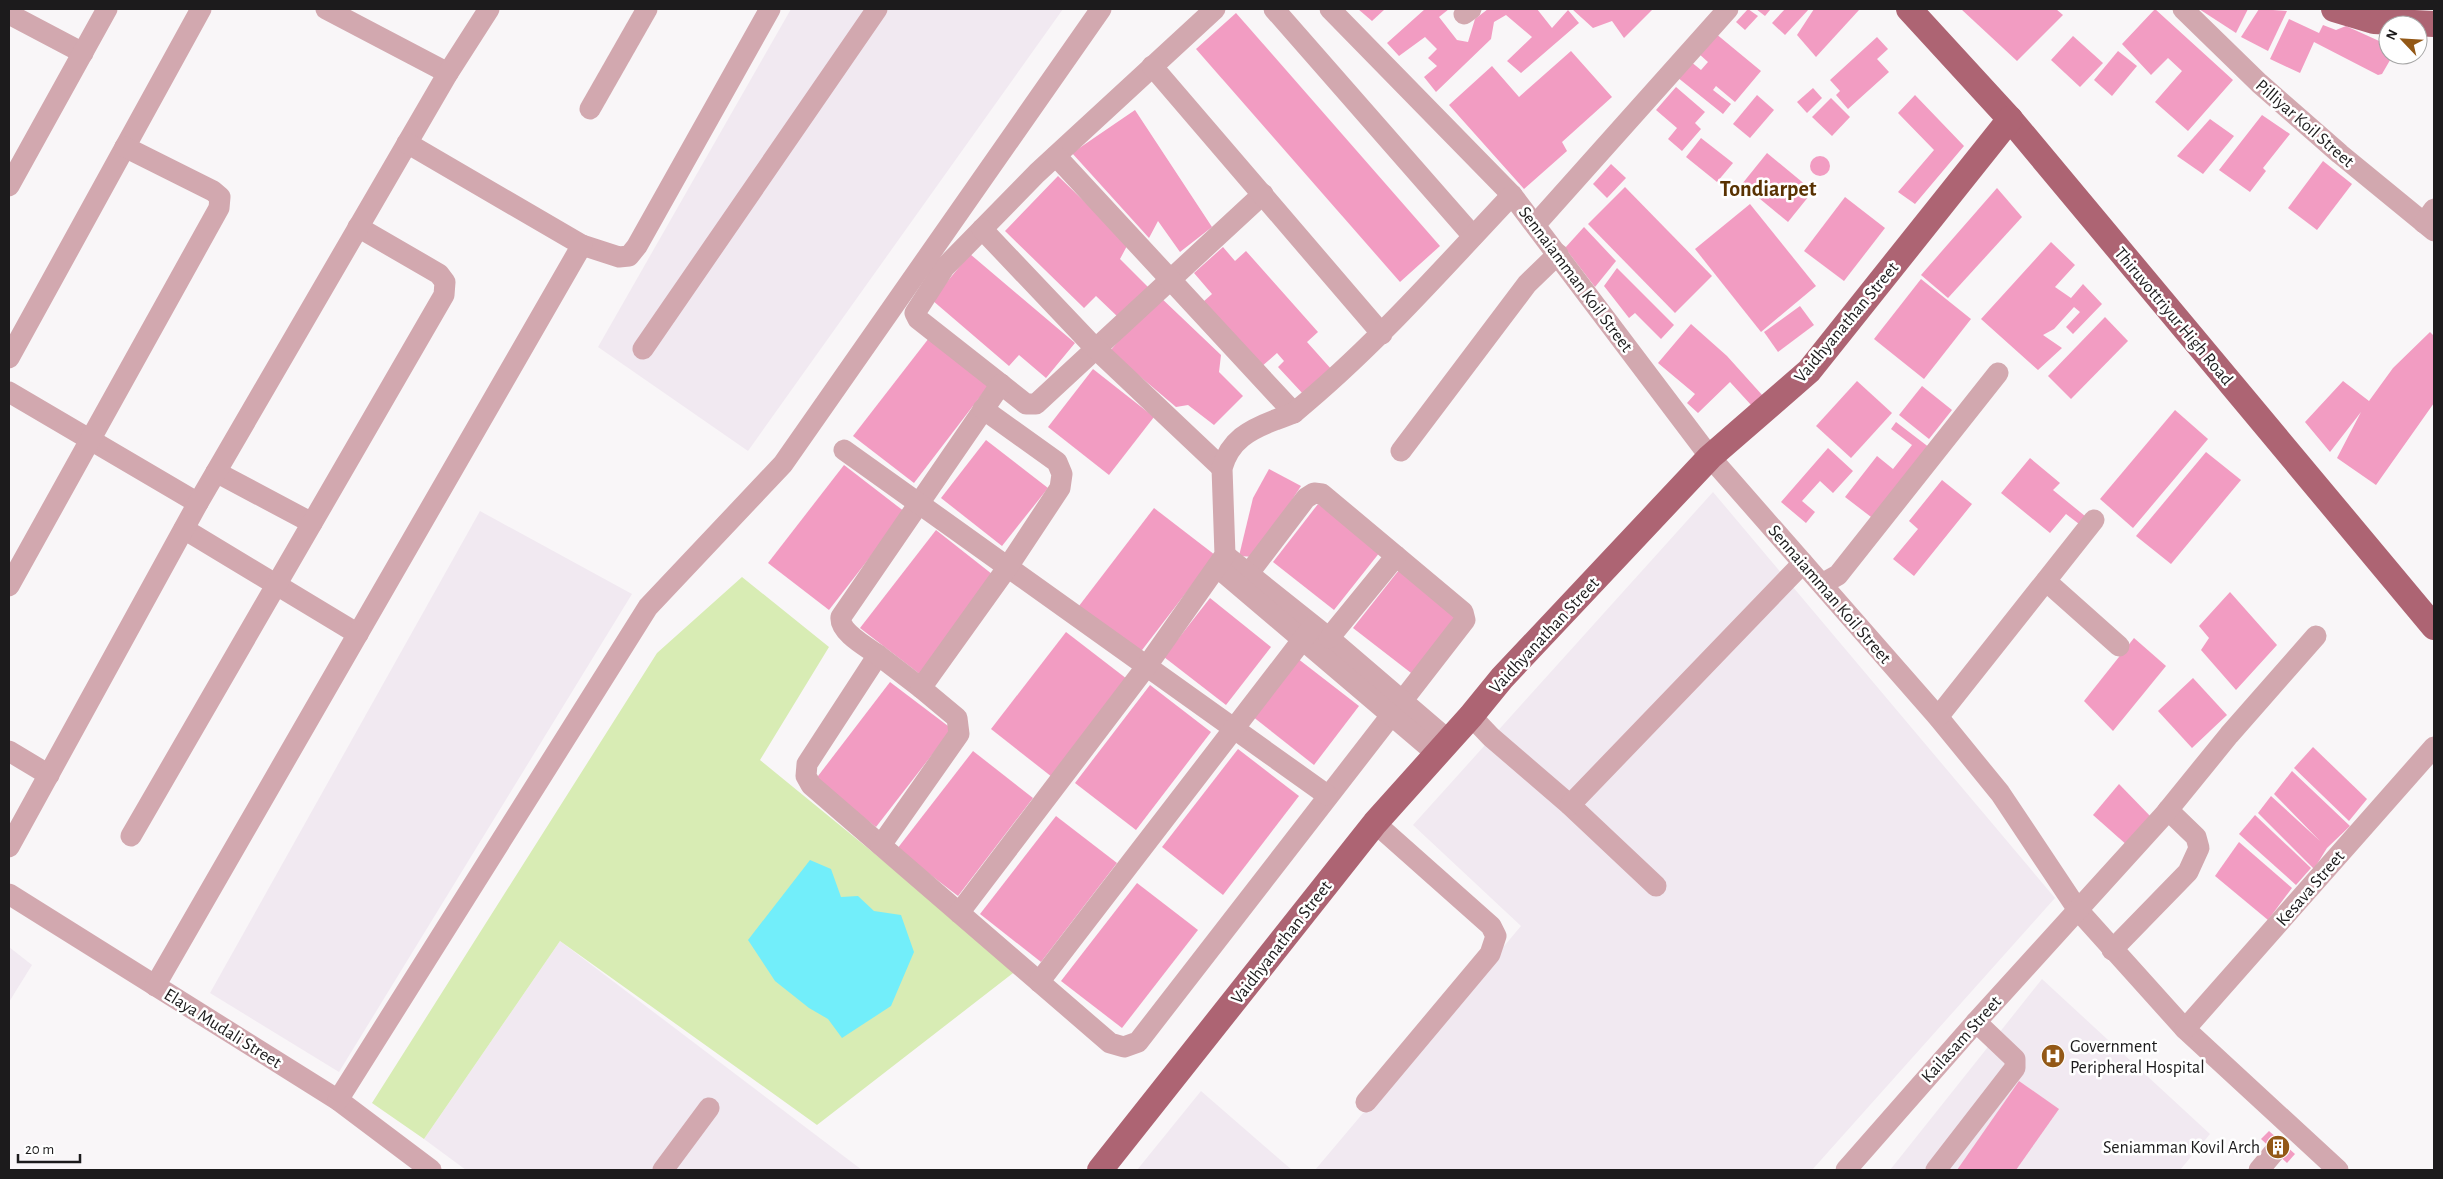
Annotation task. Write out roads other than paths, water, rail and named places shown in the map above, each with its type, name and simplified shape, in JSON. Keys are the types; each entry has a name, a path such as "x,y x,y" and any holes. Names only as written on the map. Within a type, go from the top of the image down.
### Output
{"main road":[{"name":"Thiruvottriyur High Road","path":"1909,9 2010,119 2434,627"},
{"path":"2334,9 2380,15"},
{"name":"Vaidhyanathan Street","path":"1100,1170 1375,823 1471,716 1502,678 1710,457 1809,371 2010,119"}],"street":[{"path":"9,186 107,9"},
{"path":"9,358 201,9"},
{"path":"326,9 448,73"},
{"path":"9,847 198,503 448,73 489,9"},
{"path":"590,109 647,9"},
{"path":"407,143 582,245 618,258 629,256 637,246 770,9"},
{"path":"643,349 876,9"},
{"path":"338,1100 648,607 783,464 1101,9"},
{"path":"1215,9 1056,156 944,268 914,313 918,319 1026,404 1036,404 1094,348 1263,194"},
{"path":"1274,9 1473,236"},
{"name":"Sennaiamman Koil Street","path":"1330,9 1512,195 1710,457 1938,717 2000,793 2078,910 2112,950 2185,1029 2283,1141 2338,1170"},
{"path":"1535,225 1728,9"},
{"name":"Pilliyar Koil Street","path":"2183,9 2259,83 2431,221"},
{"path":"9,14 83,53"},
{"path":"1152,66 1382,334"},
{"path":"9,586 219,208 220,197 213,191 125,147"},
{"path":"1056,156 1294,413"},
{"path":"959,913 1146,667 1221,561 1222,468 1225,456 1233,444 1257,427 1294,413 1382,334 1512,195"},
{"path":"131,836 444,295 445,282 439,274 358,227"},
{"path":"982,230 1094,348 1222,468"},
{"path":"155,986 582,245"},
{"path":"1401,451 1527,284 1558,254"},
{"path":"1822,584 1838,575 1998,373"},
{"path":"881,845 959,734 957,718 844,629 841,622 842,617 1001,384"},
{"path":"9,392 198,503"},
{"path":"921,688 1007,568 1060,488 1062,474 1057,462 983,409"},
{"path":"844,450 1327,795"},
{"path":"216,472 312,523"},
{"path":"878,656 808,764 806,776 811,785 1110,1043 1124,1047 1138,1042 1327,795 1460,629 1465,620 1463,612 1322,494 1314,493 1306,498 1249,573"},
{"path":"1938,717 2094,520"},
{"path":"184,529 358,634"},
{"path":"1039,982 1234,729 1315,634 1396,556"},
{"path":"1221,561 1249,573 1396,708 1442,747"},
{"path":"1221,561 1315,634"},
{"path":"1570,805 1803,563"},
{"path":"2046,581 2119,646"},
{"name":"Kailasam Street","path":"1846,1170 1976,1022 2168,810 2229,735 2316,636"},
{"path":"1471,716 1491,737 1570,805 1656,886"},
{"name":"Kesava Street","path":"2185,1029 2434,747"},
{"path":"9,751 49,775"},
{"path":"2112,950 2188,872 2199,848 2196,837 2168,810"},
{"path":"1366,1102 1490,954 1496,936 1491,926 1375,823"},
{"name":"Elaya Mudali Street","path":"9,894 338,1100 431,1170"},
{"path":"1936,1170 2015,1068 2015,1059 1976,1022"},
{"path":"663,1170 709,1108"},
{"path":"2259,1170 2283,1141"}],"water":[{"path":"810,860 831,869 841,897 858,896 874,911 901,915 914,952 891,1006 842,1038 828,1019 809,1008 775,981 748,940"}],"place":[{"name":"Government Peripheral Hospital","path":"2053,1056"},
{"name":"Seniamman Kovil Arch","path":"2278,1147"}],"district":[{"name":"Tondiarpet","path":"1768,188"}]}
